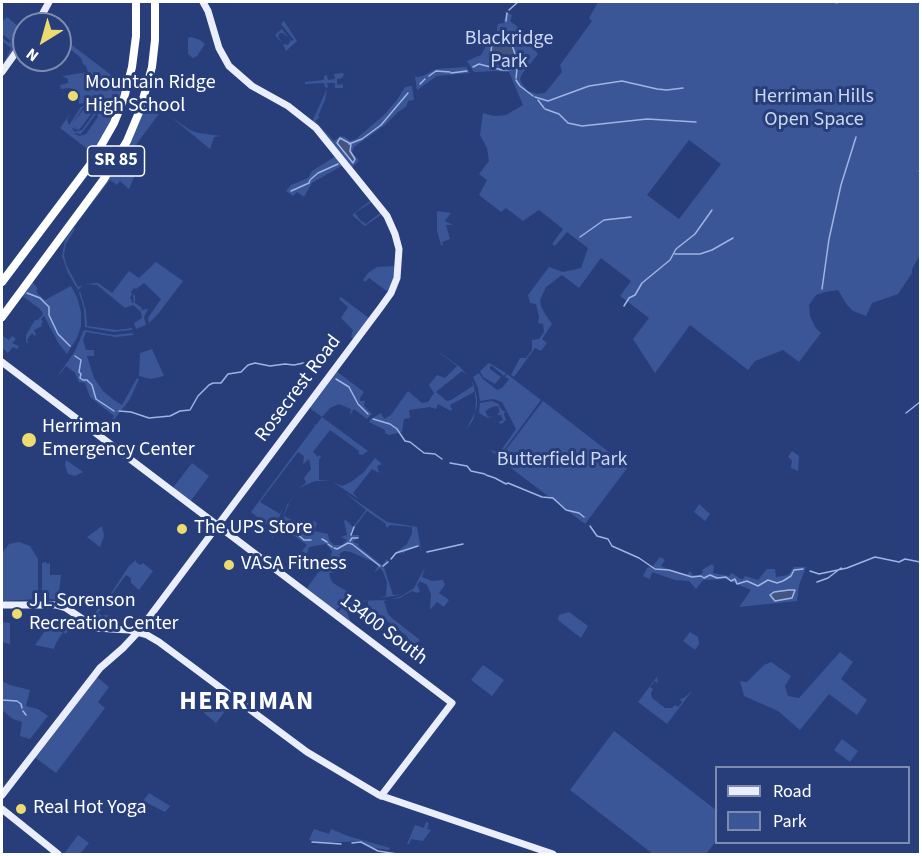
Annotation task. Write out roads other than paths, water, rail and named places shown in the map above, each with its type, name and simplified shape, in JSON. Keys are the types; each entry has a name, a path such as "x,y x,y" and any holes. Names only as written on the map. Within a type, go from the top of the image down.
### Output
{"highway":[{"name":"SR 85","path":"2,282 90,165 114,123 124,98 132,67 136,36 136,2"},
{"name":"SR 85","path":"2,317 104,179 127,141 140,110 150,75 155,40 155,2"}],"main road":[{"name":"Rosecrest Road","path":"2,795 99,668 138,632 389,296 397,278 399,256 396,234 387,216 323,136 303,116 255,89 229,66 219,48 209,13 203,2"},
{"path":"2,72 12,58"},
{"name":"13400 South","path":"3,365 452,703 381,796"},
{"path":"239,542 255,557"},
{"path":"2,603 60,603 99,628 119,628 138,632 161,644 307,752 381,796 553,855"},
{"path":"2,809 58,855"}],"waterway":[{"path":"509,10 518,2"},
{"path":"506,21 507,13"},
{"path":"503,38 504,32"},
{"path":"473,67 479,64 502,70 517,69 516,78"},
{"path":"429,76 436,71 450,72"},
{"path":"451,73 467,71"},
{"path":"420,84 425,79"},
{"path":"516,80 533,96"},
{"path":"535,97 548,101 589,86 622,81 657,89 683,88"},
{"path":"349,144 362,139 381,125 408,93"},
{"path":"538,100 544,108"},
{"path":"545,109 559,114 568,123 582,126 647,119 696,122"},
{"path":"822,289 829,239 841,185 856,137"},
{"path":"311,179 318,173 338,164"},
{"path":"291,191 309,183 310,180"},
{"path":"624,306 629,298 635,295 642,283 670,260 676,249 695,234 712,210"},
{"path":"580,237 604,220 631,217"},
{"path":"675,254 700,254 733,238"},
{"path":"27,293 40,298 49,307 49,315 58,334 70,346"},
{"path":"75,356 81,360 80,378 92,385 96,399 114,411"},
{"path":"119,411 149,418 170,416 180,411 190,410 198,396 209,385 221,383 228,374 241,372 248,365 255,363 270,366 294,365 313,361 321,364"},
{"path":"336,379 349,387 358,404 368,414"},
{"path":"906,413 920,402"},
{"path":"373,419 390,424 397,429 405,441 410,442 424,453 435,454 442,459"},
{"path":"450,463 467,466 471,471 485,474"},
{"path":"486,475 542,497 553,498 566,510 579,513 584,517"},
{"path":"590,526 597,536 608,539 612,546 639,558 655,569 669,570 692,577 704,578 710,575 717,578 726,577 731,581 735,579 737,584 747,581 758,586 768,580 777,583 783,581 791,576 794,570 803,569"},
{"path":"351,535 354,527"},
{"path":"295,532 304,540 311,540"},
{"path":"350,541 352,538 358,538"},
{"path":"322,539 327,542"},
{"path":"334,548 337,549 348,543 352,544 380,566"},
{"path":"328,544 332,547"},
{"path":"427,552 463,544"},
{"path":"391,559 396,553 418,546"},
{"path":"810,571 819,574 847,568 875,557 899,562 905,559 920,562"},
{"path":"383,566 388,562"},
{"path":"817,582 828,578 841,568"},
{"path":"2,700 17,701 22,708"},
{"path":"23,711 26,715"},
{"path":"312,842 341,844"},
{"path":"352,843 361,842 378,851 397,854"}],"place":[{"name":"Mountain Ridge High School","path":"73,96"},
{"name":"Herriman Emergency Center","path":"29,440"},
{"name":"The UPS Store","path":"182,529"},
{"name":"VASA Fitness","path":"229,565"},
{"name":"J L Sorenson Recreation Center","path":"17,614"},
{"name":"Real Hot Yoga","path":"21,809"}],"district":[{"name":"HERRIMAN","path":"247,703"}],"park label":[{"name":"Blackridge Park","path":"509,52"},
{"name":"Herriman Hills Open Space","path":"814,110"},
{"name":"Butterfield Park","path":"562,461"}]}
